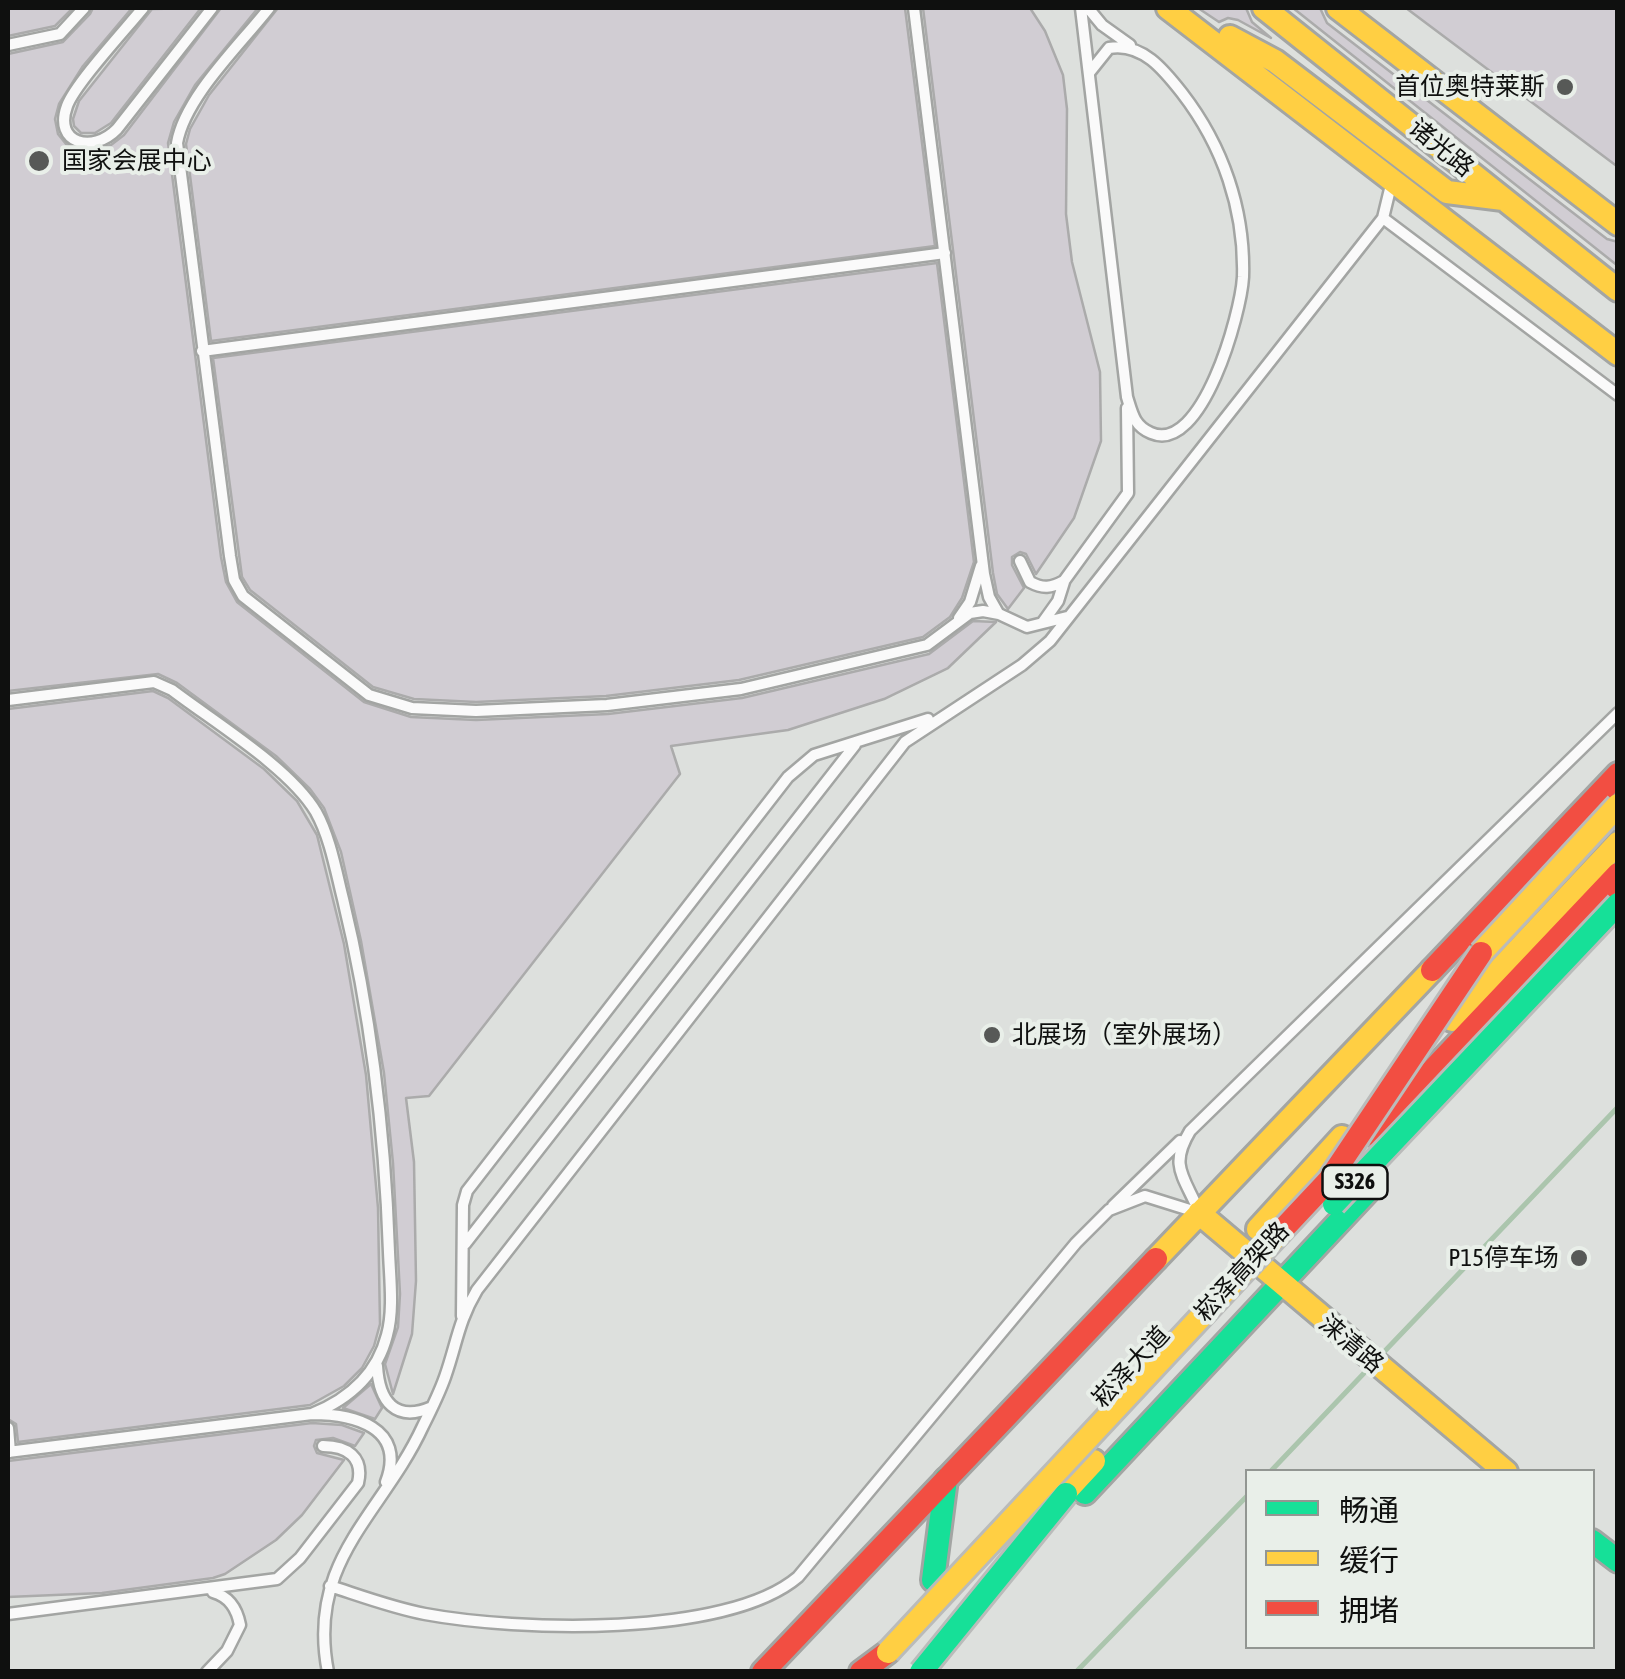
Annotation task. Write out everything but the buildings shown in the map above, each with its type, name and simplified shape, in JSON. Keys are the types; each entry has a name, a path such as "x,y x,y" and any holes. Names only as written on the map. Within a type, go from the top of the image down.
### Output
{"main road":[{"path":"1171,8 1618,354"},
{"path":"1171,8 1276,61 1447,192 1505,200"},
{"name":"诸光路","path":"1264,8 1618,290"},
{"path":"1314,46 1342,9"},
{"name":"诸光路","path":"1342,9 1609,217"},
{"path":"1609,217 1618,194"},
{"path":"764,1672 1618,774"},
{"path":"1329,1180 1486,946 1618,805"},
{"name":"崧泽大道","path":"849,1672 1618,843"},
{"name":"崧泽高架路","path":"894,1662 1329,1180 1618,874"},
{"name":"崧泽高架路","path":"869,1672 894,1662 1094,1461 1618,904"},
{"path":"920,1672 1618,927"},
{"name":"涞清路","path":"1199,1213 1502,1469"},
{"path":"920,1672 1094,1461"},
{"path":"933,1580 946,1479"},
{"path":"1595,1543 1618,1560"},
{"path":"861,1672 894,1662"}],"lane":[{"path":"8,46 60,34 84,8"},
{"path":"143,8 66,108 65,129 72,139 84,145 109,138 117,130 212,8"},
{"path":"269,8 190,107 176,143 234,580 254,606 369,695 412,708 476,711 542,709 741,688 927,645 957,620 983,611 1027,627 1068,616"},
{"path":"914,8 982,550 989,597 999,614"},
{"path":"1084,8 1170,77 1213,138 1232,187 1243,280 1218,374 1184,426 1169,435 1158,436 1143,430 1134,420 1127,397"},
{"path":"1043,622 1058,601 1064,581 1128,493 1127,397 1084,8"},
{"path":"1089,72 1109,48 1134,48"},
{"path":"462,1316 477,1290 887,762 918,730 1022,665 1050,641 1383,218 1392,180"},
{"path":"1383,218 1618,395"},
{"path":"202,350 944,253"},
{"path":"957,620 977,584 982,550"},
{"path":"1020,561 1030,582 1040,587 1064,581"},
{"path":"8,700 154,682 172,690 299,788 318,814 350,928 369,1032 382,1132 390,1301 388,1333 377,1365 355,1390 312,1414"},
{"path":"328,1672 324,1620 330,1586 344,1550 414,1446 446,1375 462,1316 463,1205 467,1191 788,777 814,755 856,744 956,707"},
{"path":"330,1586 425,1614 588,1627 675,1620 738,1607 780,1593 798,1577 1076,1242 1618,714"},
{"path":"465,1244 856,744"},
{"path":"1190,1131 1178,1151 1179,1166 1199,1213"},
{"path":"1109,1210 1145,1196 1199,1213"},
{"path":"377,1365 381,1393 390,1406 418,1413 432,1407"},
{"path":"8,1428 9,1452 312,1414 352,1416 369,1422 382,1436 390,1455 390,1472 380,1496"},
{"path":"8,1614 276,1579 300,1558 358,1484 357,1459 347,1450 322,1446"},
{"path":"206,1590 224,1595 231,1602 240,1625 227,1651 207,1672"}],"waterway":[{"path":"1382,1354 1618,1107"},
{"path":"1273,1469 1367,1370"},
{"path":"1076,1672 1245,1498"}],"traffic: fast":[{"path":"1334,1204 1618,904"},
{"path":"1085,1493 1368,1191"},
{"path":"933,1580 946,1479"},
{"path":"921,1672 1066,1494"},
{"path":"1595,1543 1618,1561"}],"traffic: slow":[{"path":"1168,8 1618,354"},
{"path":"1264,8 1618,290"},
{"path":"1338,8 1618,224"},
{"path":"1230,37 1275,61 1447,192 1503,199"},
{"path":"1481,953 1618,805"},
{"path":"1452,1020 1618,843"},
{"path":"1156,1259 1432,970"},
{"path":"1258,1229 1342,1137"},
{"path":"1199,1213 1502,1469"},
{"path":"888,1652 1284,1228"},
{"path":"1044,1515 1094,1461"}],"traffic: jam":[{"path":"1432,970 1618,774"},
{"path":"1372,1134 1618,874"},
{"path":"1284,1228 1329,1180 1481,953"},
{"path":"763,1672 1156,1259"},
{"path":"861,1672 888,1652"}],"place":[{"name":"首位奥特莱斯","path":"1565,87"},
{"name":"国家会展中心","path":"39,161"},
{"name":"北展场（室外展场）","path":"992,1035"},
{"name":"P15停车场","path":"1579,1258"}]}
